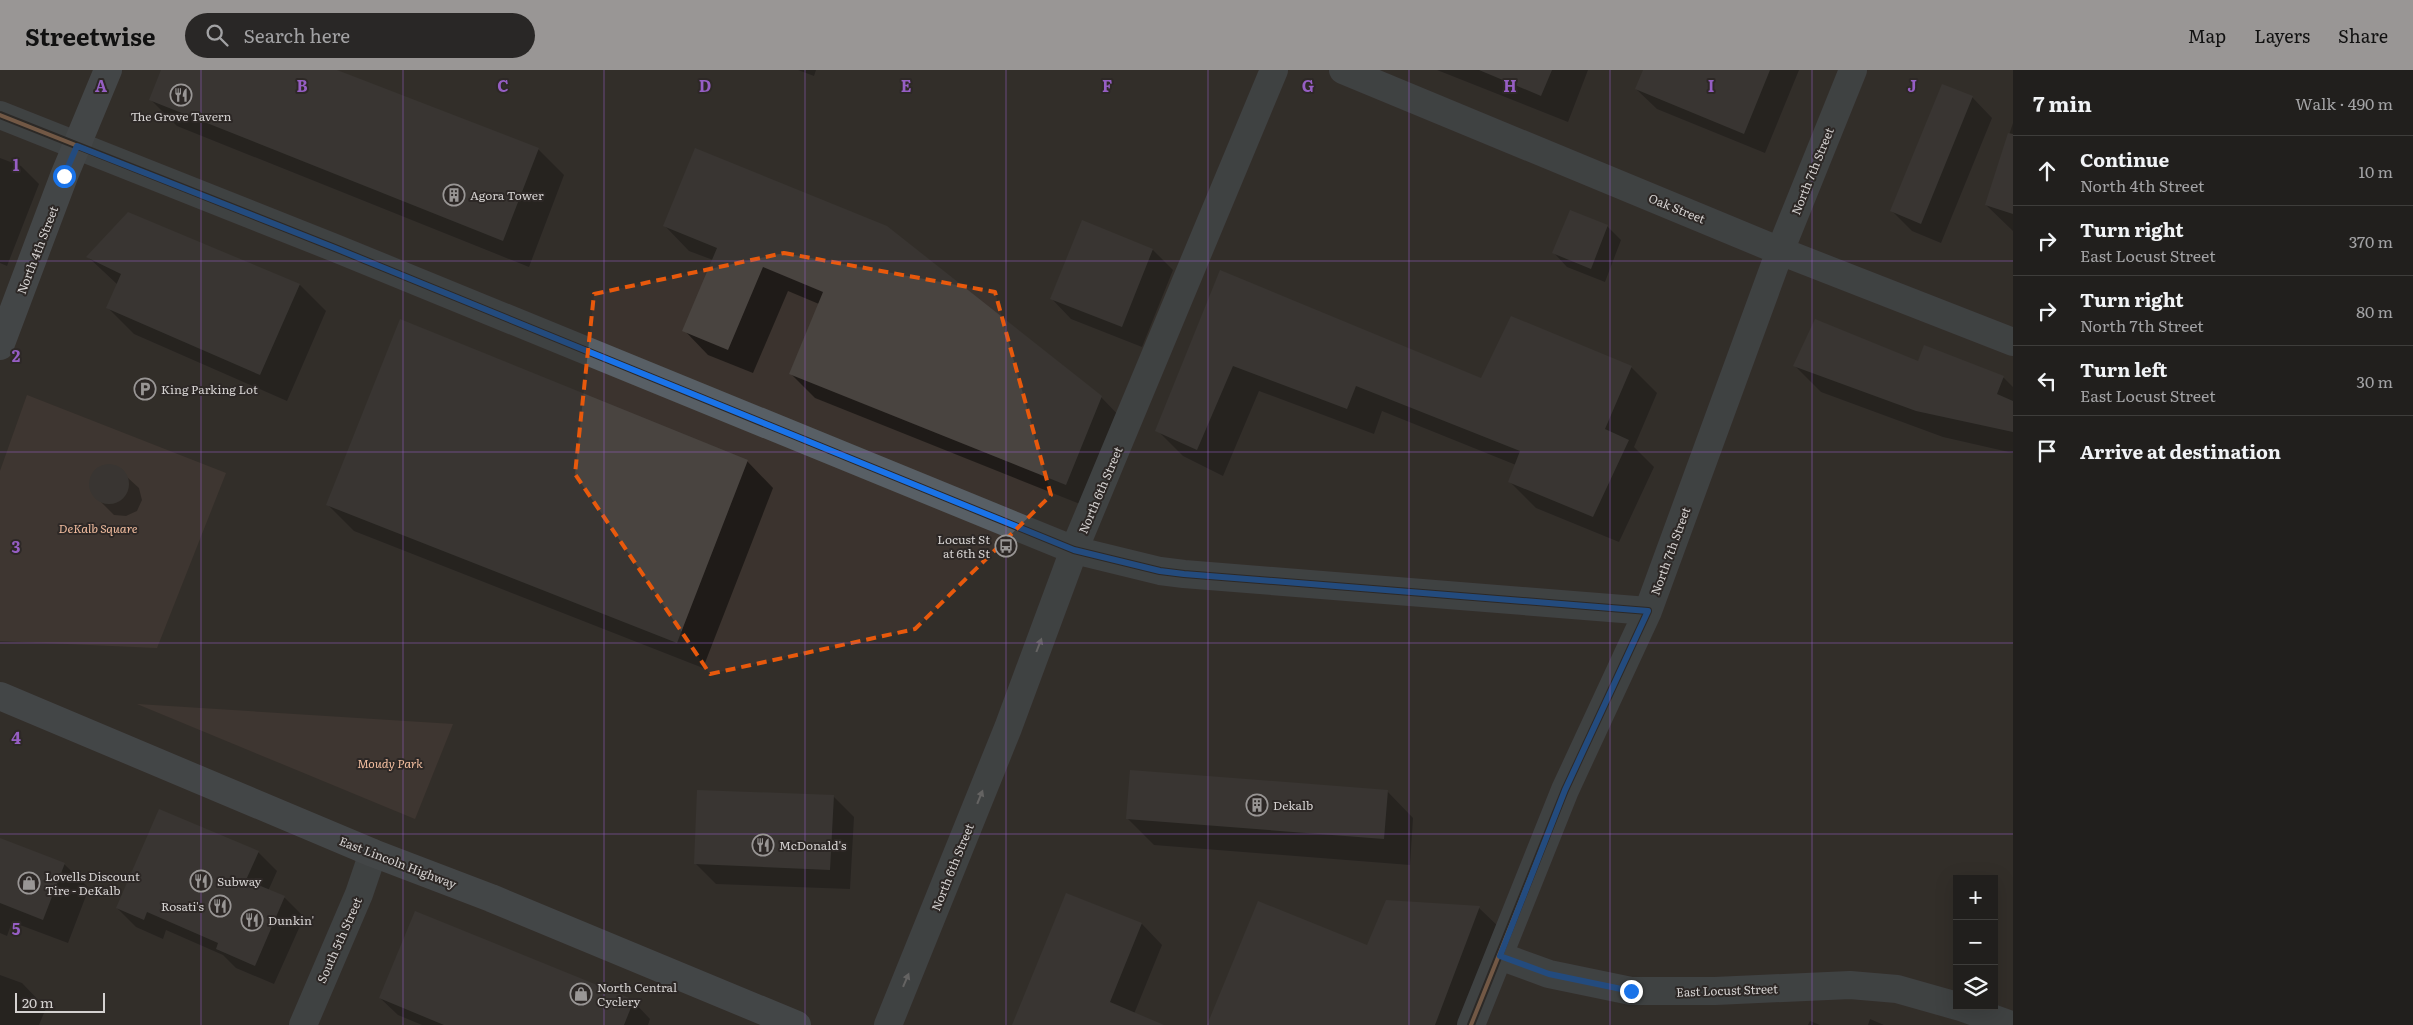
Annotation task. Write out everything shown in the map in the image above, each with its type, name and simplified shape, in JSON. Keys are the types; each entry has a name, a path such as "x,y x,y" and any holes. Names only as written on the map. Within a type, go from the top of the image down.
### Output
{"main road":[{"name":"North 4th Street","path":"0,346 108,70"},
{"name":"East Lincoln Highway","path":"0,696 373,853 491,898 797,1025"}],"street":[{"name":"North 6th Street","path":"888,1025 1008,728 1074,550 1274,70"},
{"name":"Oak Street","path":"1343,70 1780,251 2013,342"},
{"name":"North 7th Street","path":"1471,1025 1565,790 1648,611 1780,251 1853,70"},
{"path":"0,115 326,244 1074,550 1151,569 1184,574 1648,611"},
{"name":"South 5th Street","path":"307,1024 358,898 373,853"},
{"name":"East Locust Street","path":"1500,956 1549,974 1631,991 1715,991 1850,985 1898,989 1953,1005"},
{"name":"East Locust Street","path":"1969,1010 2011,1025"}],"highlighted area":[{"path":"784,253 995,292 1051,495 915,629 710,674 575,474 594,294"}],"shaded area":[{"path":"0,70 2013,70 2013,1025 0,1025"}],"green space":[{"name":"DeKalb Square","path":"27,395 226,473 157,648 0,641 0,471"},
{"name":"Moudy Park","path":"137,704 453,724 415,819"}],"building":[{"name":"Agora Tower","path":"161,70 337,70 539,148 503,241 149,100"},
{"path":"1479,70 1552,70 1541,96"},
{"path":"1643,70 1770,70 1744,134 1635,89"},
{"path":"1942,84 1973,96 1921,224 1890,211"},
{"path":"2008,133 2013,134 2013,214 1985,205"},
{"path":"695,148 887,226 1102,396 1066,485 789,374 823,292 763,267 728,350 682,331 717,248 663,226"},
{"path":"1570,210 1608,225 1591,269 1552,253"},
{"path":"128,212 300,284 260,375 106,308 121,274 86,257"},
{"path":"1082,220 1153,249 1122,327 1050,299"},
{"path":"1220,270 1481,378 1511,316 1632,366 1605,429 1629,440 1593,517 1508,482 1520,451 1356,386 1347,409 1233,366 1197,450 1155,431"},
{"path":"400,319 748,460 677,643 326,505"},
{"path":"1815,319 1918,361 1924,345 2004,376 1997,394 2013,401 2013,432 1916,411 1793,366"},
{"path":"109,464 123,470 129,484 123,498 109,504 95,498 89,484 95,470"},
{"name":"Dekalb","path":"1130,770 1388,790 1384,839 1126,819"},
{"name":"McDonald's","path":"697,790 834,795 830,870 694,864"},
{"path":"159,809 259,851 246,880 285,896 255,966 216,949 218,943 147,912 144,920 116,908"},
{"name":"Lovells Discount Tire - DeKalb","path":"0,838 65,863 43,920 0,903"},
{"path":"1066,893 1142,923 1110,1002 1164,1025 1012,1025"},
{"path":"1386,900 1480,906 1435,1025 1207,1025 1258,901 1367,945"},
{"path":"415,911 634,1000 624,1025 444,1025 379,998"}],"transit line":[{"path":"0,115 335,248 1074,550 1160,571 1184,574 1648,611 1565,790 1471,1025"}],"place":[{"name":"The Grove Tavern","path":"181,95"},
{"name":"Agora Tower","path":"454,195"},
{"name":"King Parking Lot","path":"145,389"},
{"name":"Locust St at 6th St","path":"1006,546"},
{"name":"Dekalb","path":"1257,805"},
{"name":"McDonald's","path":"763,845"},
{"name":"Subway","path":"201,881"},
{"name":"Lovells Discount Tire - DeKalb","path":"29,883"},
{"name":"Rosati's","path":"220,906"},
{"name":"Dunkin'","path":"252,920"},
{"name":"North Central Cyclery","path":"581,994"}],"route":[{"path":"64,176 77,146 335,248 1074,550 1106,559 1160,571 1184,574 1648,611 1565,790 1500,956 1549,974 1631,991"}]}
